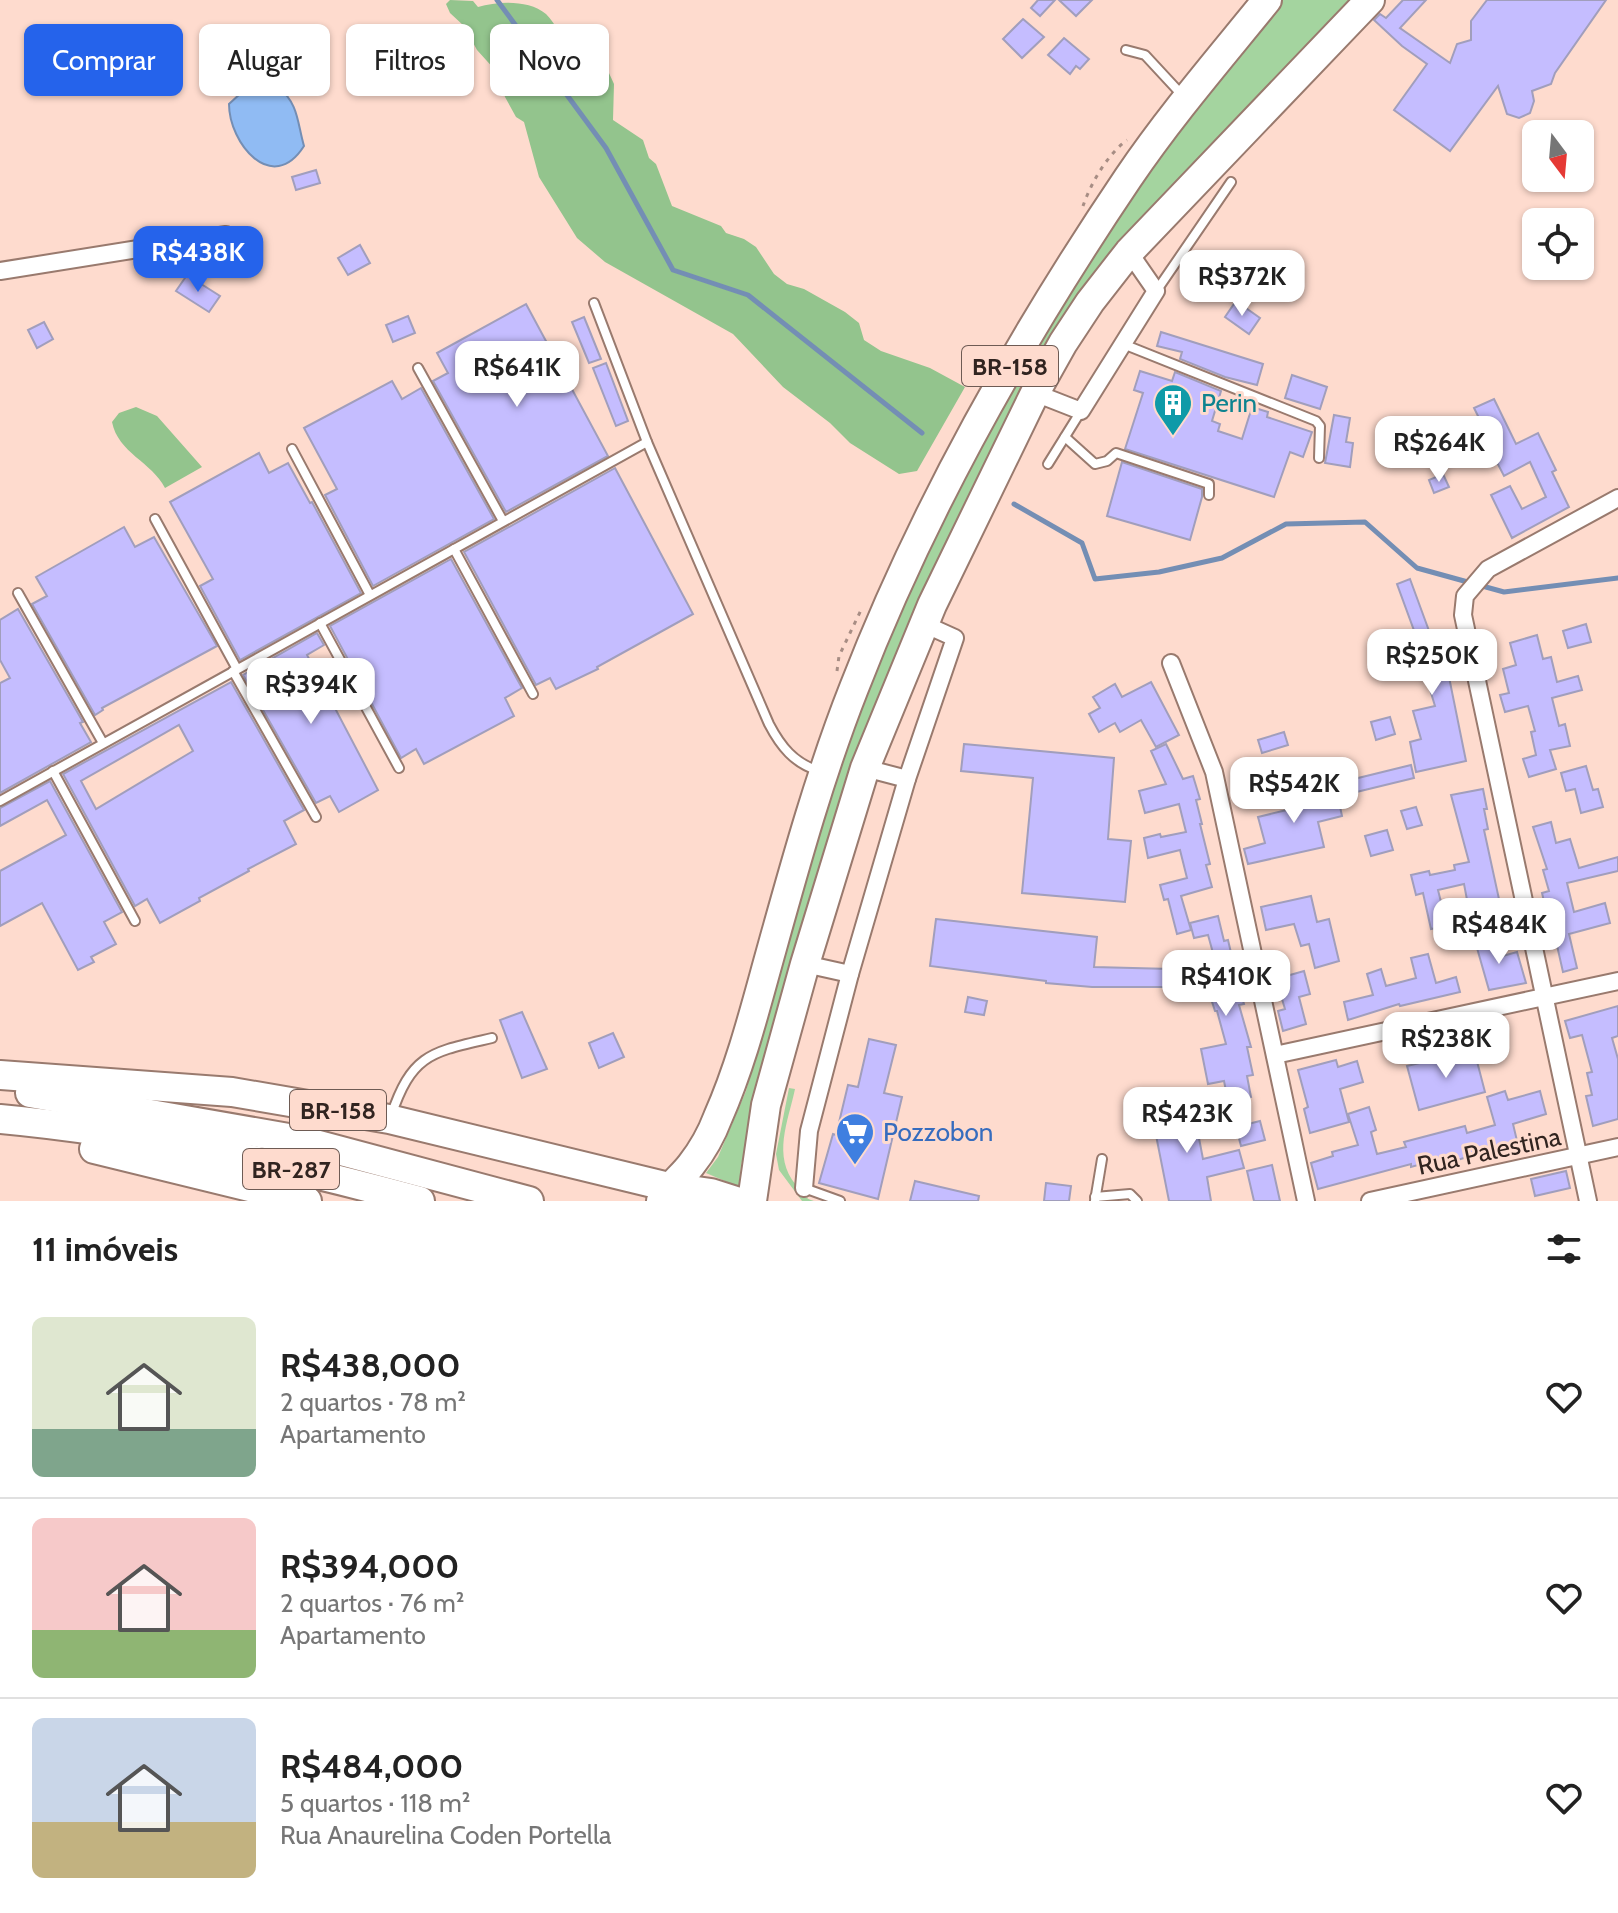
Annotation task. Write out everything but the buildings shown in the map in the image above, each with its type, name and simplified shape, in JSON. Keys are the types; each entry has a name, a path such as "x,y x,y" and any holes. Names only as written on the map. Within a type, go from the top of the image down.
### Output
{"highway":[{"name":"BR-158","path":"0,1075 232,1092 389,1119 665,1194 691,1165 717,1120 736,1072 824,773 854,689 909,560 966,444 1041,312 1130,176 1186,99 1267,0"},
{"name":"BR-158","path":"752,1201 766,1105 865,768 924,624 1035,393 1090,302 1129,252 1370,0"},
{"name":"BR-287","path":"0,1088 300,1140 529,1201"},
{"path":"14,1120 68,1142 307,1201"},
{"name":"BR-287","path":"14,1120 161,1142 420,1201"},
{"path":"665,1194 711,1193 736,1201"}],"street":[{"path":"0,271 226,235"},
{"path":"1035,393 1081,411 1156,291 1129,252"},
{"path":"1588,1201 1463,615 1465,596 1483,574 1504,559 1618,498"},
{"path":"804,1188 809,1131 850,974 907,779 955,638 924,624"},
{"path":"1171,663 1214,772 1306,1201"},
{"path":"865,768 907,779"},
{"path":"805,964 850,974"},
{"path":"1275,1055 1618,981"},
{"name":"Rua Palestina","path":"1370,1201 1618,1147"}],"lane":[{"path":"1126,50 1145,55 1186,99"},
{"path":"1156,291 1231,182"},
{"path":"594,303 647,442 779,743 806,767 824,773"},
{"path":"1123,344 1316,421 1320,426 1319,458"},
{"path":"418,368 503,521"},
{"path":"1048,464 1081,411"},
{"path":"1065,437 1095,464 1107,461 1116,453 1209,484 1209,495"},
{"path":"0,801 647,442"},
{"path":"292,449 370,595"},
{"path":"155,519 316,817"},
{"path":"454,549 533,694"},
{"path":"18,593 103,743"},
{"path":"320,623 399,768"},
{"path":"53,771 135,921"},
{"path":"389,1119 409,1073 420,1062 442,1049 492,1038"},
{"path":"0,1127 14,1120"},
{"path":"1102,1159 1095,1199 1130,1194 1137,1201"},
{"path":"804,1188 840,1201"}],"green space":[{"path":"450,0 473,1 478,7 523,4 539,9 554,24 490,24 490,64 474,44 474,24 462,24 450,13 446,4"},
{"path":"1282,0 1355,0 1152,217 955,531 760,1094 741,1165 739,1187 706,1173 718,1157 746,1091 813,850 849,739 881,653 940,522 996,410 1127,197"},
{"path":"609,73 614,84 613,120 643,140 672,206 721,226 726,233 756,247 774,274 787,284 804,289 845,312 859,323 864,340 881,351 930,368 965,387 917,471 899,474 850,443 830,423 783,387 733,334 605,262 577,238 539,177 524,122 516,117 505,97 609,96"},
{"path":"136,407 157,416 202,467 165,488 115,433 112,422 119,413"},
{"path":"789,1088 795,1089 784,1138 785,1162 800,1190 814,1201 802,1201 779,1170 776,1154"}],"water":[{"path":"238,96 287,96 294,107 304,146 292,160 279,166 266,165 244,148 236,134 229,104"}],"waterway":[{"path":"497,0 606,148 673,270 748,295 922,433"},
{"path":"1014,504 1082,543 1095,579 1159,572 1222,558 1286,524 1365,522 1417,568 1504,592 1618,578"}],"place":[{"name":"Perin","path":"1173,437"},
{"name":"Pozzobon","path":"855,1166"}]}
